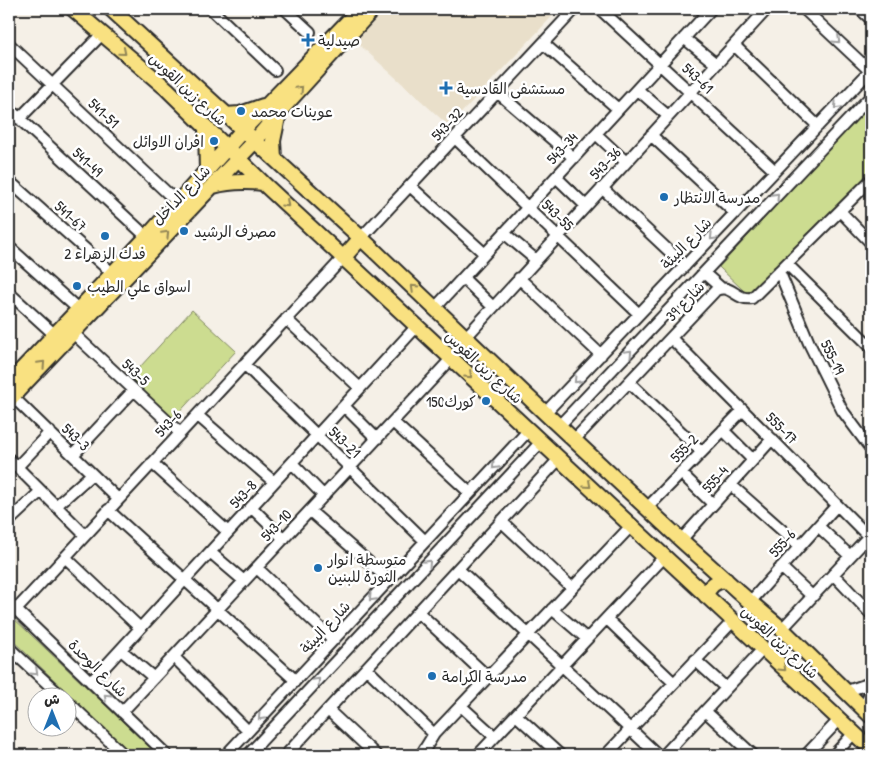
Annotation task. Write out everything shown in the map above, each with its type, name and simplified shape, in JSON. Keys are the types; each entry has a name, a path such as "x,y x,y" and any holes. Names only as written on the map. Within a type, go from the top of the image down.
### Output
{"main road":[{"name":"شارع زين القوس","path":"73,9 167,90 343,258 871,749"},
{"name":"شارع زين القوس","path":"110,9 361,238 466,336 545,414 750,602 782,629 870,715"},
{"name":"شارع الداخل","path":"11,384 72,332 255,141 274,108 360,9"},
{"name":"شارع الداخل","path":"11,384 78,308 147,237 243,130 274,108 373,9"},
{"path":"225,115 274,108 274,158"},
{"path":"206,128 207,171"},
{"path":"213,186 240,181 264,183"},
{"path":"343,258 361,238"},
{"path":"488,392 505,375"},
{"path":"688,579 699,576 704,560"},
{"path":"706,596 708,589 716,582 726,580"}],"street":[{"path":"211,9 275,70"},
{"path":"285,9 310,32"},
{"name":"543-32","path":"361,238 575,9"},
{"name":"543-61","path":"600,9 775,171"},
{"path":"750,9 763,13"},
{"path":"804,9 871,71"},
{"path":"860,9 871,19"},
{"name":"543-34","path":"435,308 684,38 704,11"},
{"name":"543-36","path":"466,336 763,13"},
{"path":"19,119 102,34"},
{"path":"684,38 716,64"},
{"path":"543,43 618,109"},
{"name":"541-51","path":"9,44 178,203"},
{"path":"734,45 818,126"},
{"name":"شارع البيئة","path":"545,414 871,71"},
{"path":"637,89 668,116"},
{"path":"497,92 574,158"},
{"path":"559,426 871,96"},
{"name":"541-49","path":"9,109 147,237"},
{"path":"596,134 626,162"},
{"path":"651,134 735,213"},
{"name":"543-55","path":"455,138 639,314"},
{"path":"556,177 586,206"},
{"name":"شارع 39","path":"574,440 716,290 727,288 740,297 752,298 871,180"},
{"name":"541-67","path":"9,181 112,273"},
{"path":"410,186 485,254"},
{"path":"602,188 685,266"},
{"path":"840,211 871,243"},
{"path":"504,233 536,260"},
{"path":"9,248 78,308"},
{"name":"543-6","path":"12,606 65,557 343,258"},
{"path":"783,268 871,346"},
{"name":"555-19","path":"783,268 810,343 842,410 871,449"},
{"path":"704,272 721,288"},
{"path":"463,278 493,306"},
{"path":"519,278 600,355"},
{"path":"9,293 55,335"},
{"path":"286,319 360,388"},
{"name":"543-8","path":"91,682 417,326"},
{"name":"543-5","path":"72,332 180,433"},
{"name":"555-17","path":"671,338 870,537"},
{"name":"543-10","path":"122,712 452,358"},
{"name":"543-21","path":"244,364 425,541"},
{"path":"630,382 702,452"},
{"name":"543-3","path":"11,384 50,432 118,499"},
{"path":"73,455 134,390"},
{"path":"344,406 377,439"},
{"name":"555-2","path":"647,508 743,410"},
{"path":"197,414 274,482"},
{"path":"392,422 470,493"},
{"path":"723,430 753,460"},
{"name":"شارع البيئة","path":"226,755 528,431"},
{"path":"17,467 50,432"},
{"name":"555-4","path":"682,540 772,439"},
{"path":"248,755 541,442"},
{"path":"287,755 559,458"},
{"path":"9,459 85,535"},
{"path":"152,463 228,532"},
{"path":"292,463 324,496"},
{"path":"681,473 713,504"},
{"path":"56,506 92,474"},
{"path":"730,485 800,546"},
{"path":"9,521 40,490"},
{"name":"555-6","path":"750,602 837,505"},
{"path":"251,507 284,539"},
{"path":"108,510 295,680"},
{"path":"310,511 389,580"},
{"path":"501,521 572,588"},
{"path":"420,755 434,734 632,525"},
{"path":"818,526 850,556"},
{"path":"782,629 870,537"},
{"path":"210,552 244,581"},
{"path":"65,557 140,628"},
{"path":"478,755 664,557"},
{"path":"781,567 812,596"},
{"path":"257,568 333,640"},
{"path":"458,568 658,755"},
{"path":"833,574 871,614"},
{"name":"شارع الوحدة","path":"12,606 167,755"},
{"path":"552,609 587,639"},
{"path":"418,612 488,677"},
{"path":"606,618 674,683"},
{"path":"606,755 732,621"},
{"path":"9,648 50,686"},
{"path":"664,755 763,649"},
{"path":"121,650 154,678"},
{"path":"174,657 248,731"},
{"path":"695,660 726,688"},
{"path":"366,668 434,734"},
{"path":"847,691 871,683"},
{"path":"870,715 867,701 871,691"},
{"path":"275,702 287,714"},
{"path":"461,706 496,737"},
{"path":"328,710 376,755"},
{"path":"78,711 124,755"},
{"path":"705,711 753,755"},
{"path":"516,715 560,755"},
{"path":"806,755 839,720"},
{"path":"834,755 854,733"}],"shaded area":[{"name":"مستشفى القادسية","path":"378,9 559,9 449,126 352,38"}],"green space":[{"path":"871,104 871,173 753,291 745,292 719,267"},
{"path":"192,310 236,351 173,419 129,379"},
{"path":"9,614 158,755 133,755 78,703 78,686 60,686 9,637"}],"place":[{"name":"صيدلية","path":"308,40"},
{"name":"مستشفى القادسية","path":"446,88"},
{"name":"عوينات محمد","path":"241,111"},
{"name":"افران الاوائل","path":"214,141"},
{"name":"مدرسة الانتظار","path":"664,197"},
{"name":"مصرف الرشيد","path":"184,231"},
{"name":"فدك الزهراء 2","path":"105,236"},
{"name":"اسواق علي الطيب","path":"77,286"},
{"name":"كورك150","path":"486,401"},
{"name":"متوسطة انوار الثورة للبنين","path":"318,568"},
{"name":"مدرسة الكرامة","path":"432,676"}]}
